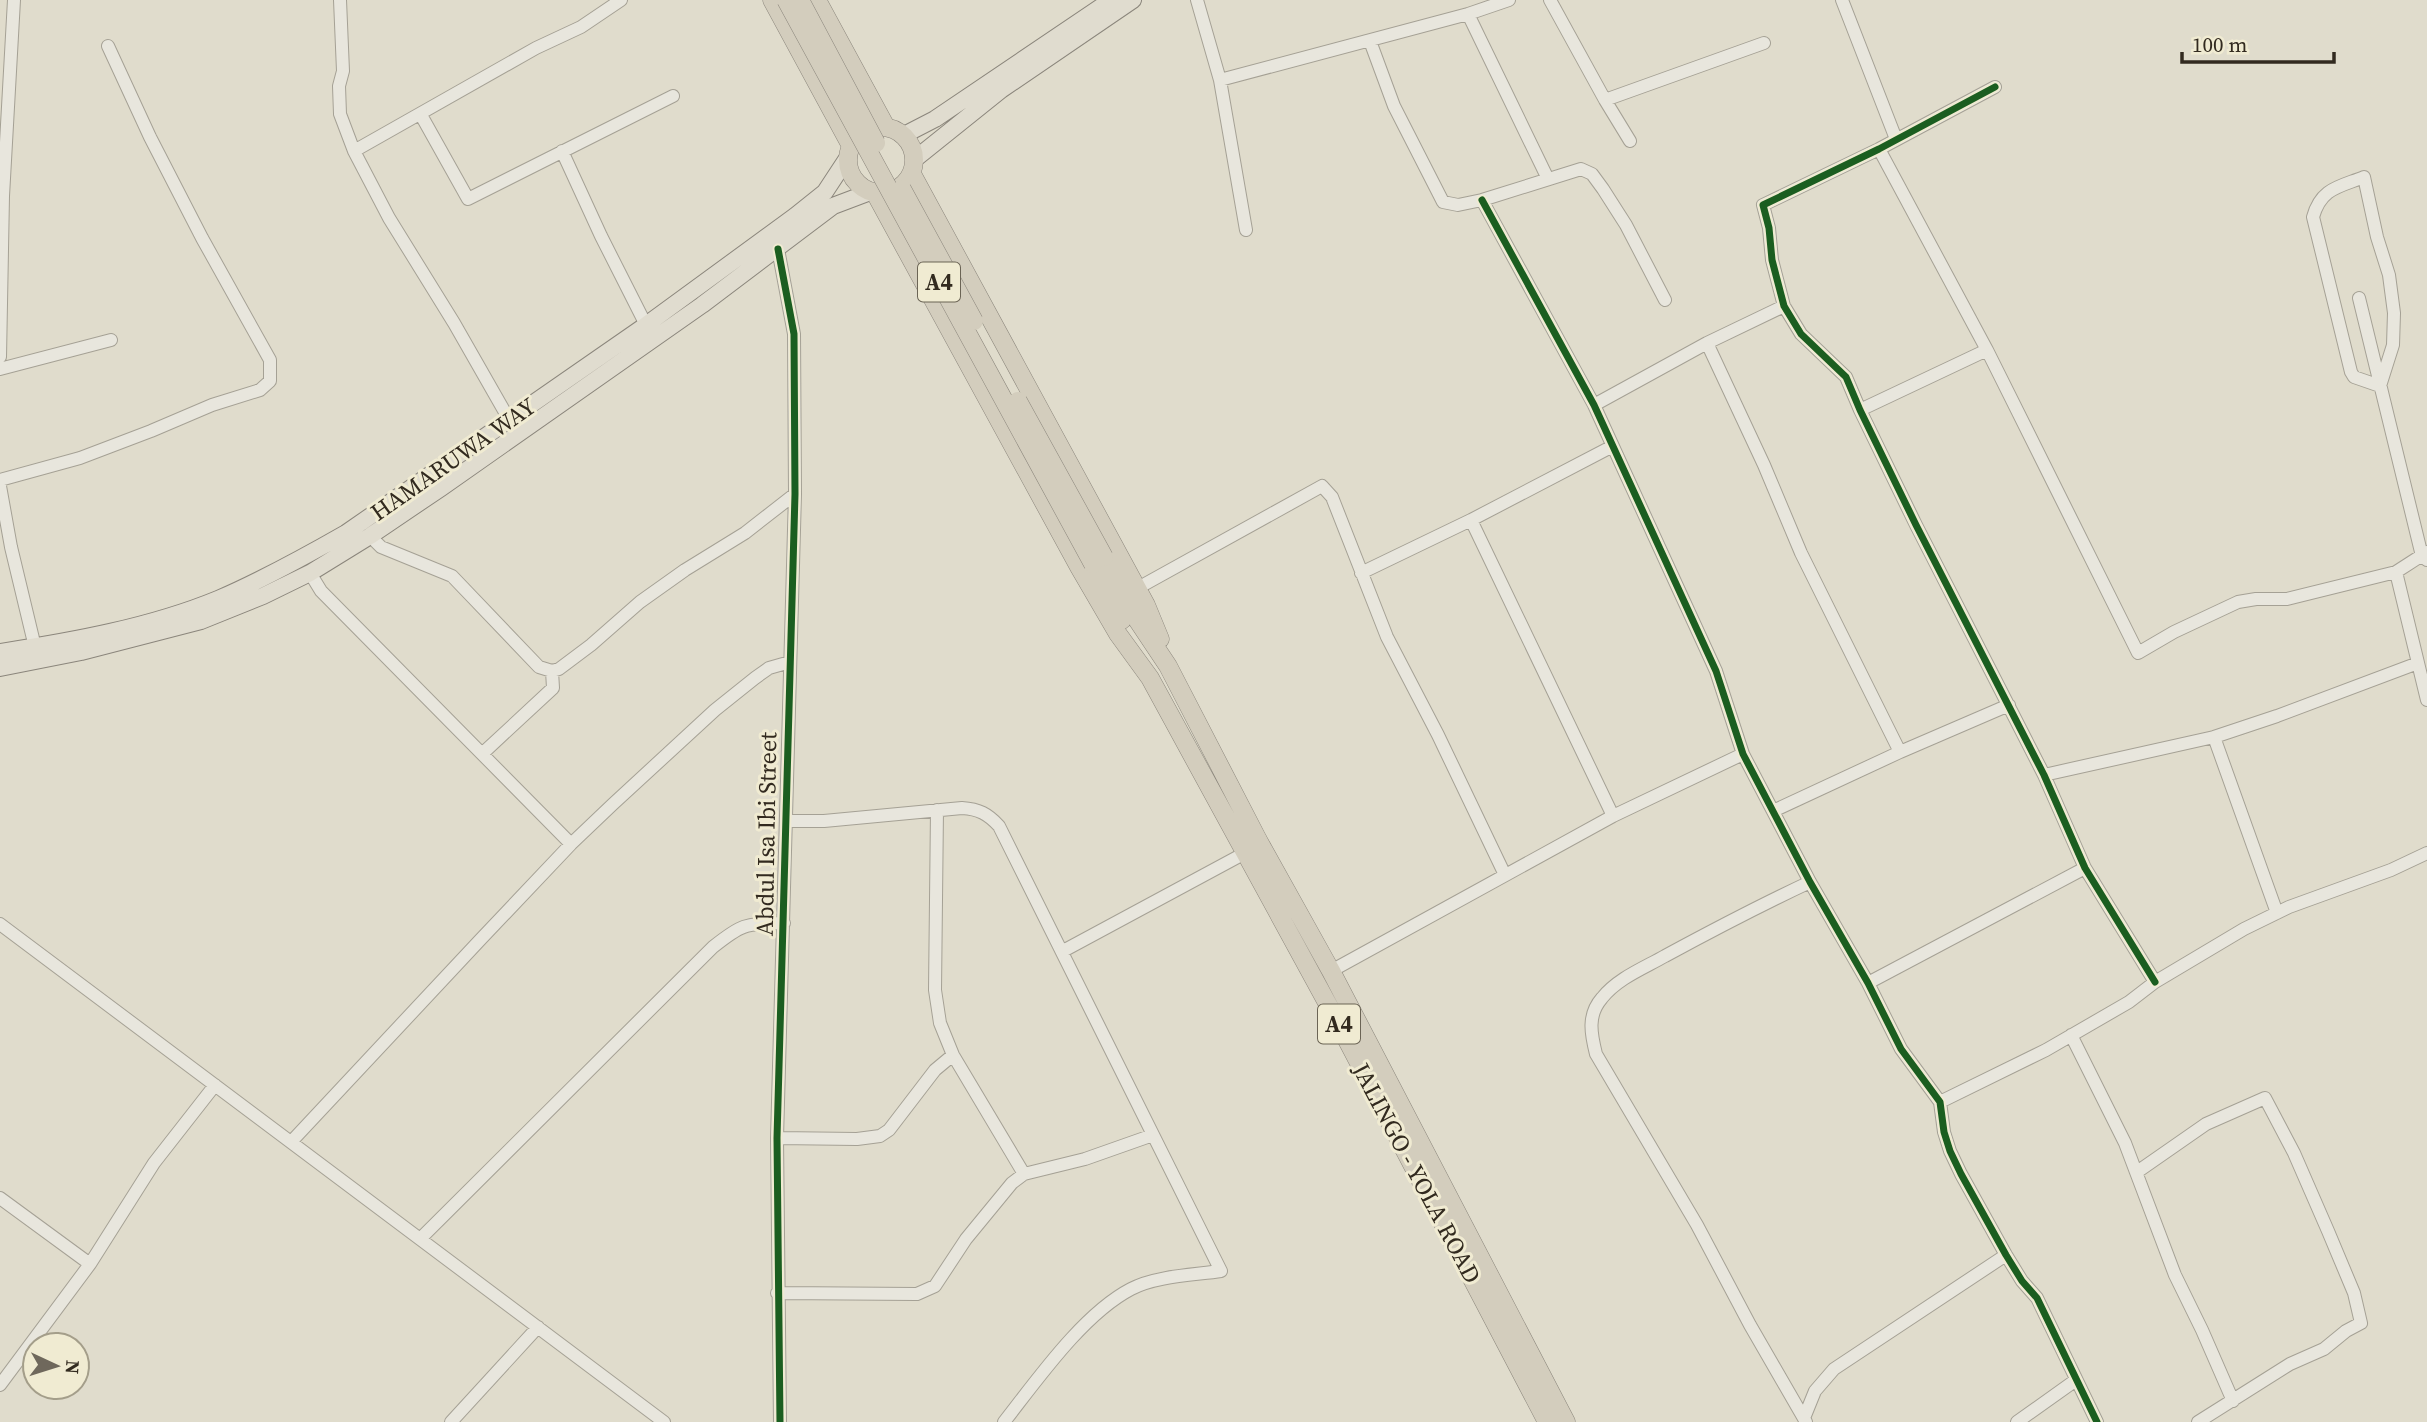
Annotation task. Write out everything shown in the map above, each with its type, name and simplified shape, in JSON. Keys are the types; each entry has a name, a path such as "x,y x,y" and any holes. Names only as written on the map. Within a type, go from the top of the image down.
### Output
{"highway":[{"name":"A4","path":"772,0 849,152 850,172 858,185 873,193"},
{"name":"A4","path":"786,0 1098,561 1168,666 1258,840 1331,971 1566,1422"},
{"name":"A4","path":"800,0 1098,561 1150,678"},
{"path":"817,0 886,127"},
{"path":"849,152 865,130 886,127 896,129 904,135"},
{"name":"A4","path":"904,135 912,146 913,167 1136,589 1159,636 1168,666"},
{"path":"873,193 889,193 898,189 913,167"},
{"name":"JALINGO - YOLA ROAD","path":"873,193 1118,635 1150,678 1337,1021 1546,1422"}],"main road":[{"path":"913,167 1001,90 1133,0"},
{"path":"904,135 936,119 1103,2"},
{"name":"HAMARUWA WAY","path":"0,652 35,647 156,619 215,600 296,562 346,533 646,325 825,192 849,152"},
{"path":"0,668 81,652 201,621 263,596 310,573 370,537 702,305 833,206 873,193"}],"street":[{"path":"0,356 3,197 14,0"},
{"path":"340,0 343,71 340,114 354,151 389,218 510,421"},
{"path":"354,151 536,48 581,27 621,0"},
{"path":"1197,0 1220,80 1246,230"},
{"path":"1220,80 1468,14 1509,0"},
{"path":"1550,0 1630,141"},
{"path":"1842,0 1896,139"},
{"path":"1468,14 1548,178"},
{"path":"1370,41 1394,106 1443,202 1458,205 1482,200 1581,169 1592,174 1626,225 1665,300"},
{"path":"1605,100 1764,43"},
{"path":"0,480 79,458 151,432 212,405 260,390 271,381 270,360 202,238 150,137 108,46"},
{"path":"1995,87 1879,149 1763,205 1784,306 1801,334 1846,377 1916,525 2044,775 2085,868 2154,982"},
{"path":"421,115 468,199 673,96"},
{"path":"1879,149 1987,351 2138,653 2174,632 2238,602 2256,598 2287,599 2396,572 2426,556 2359,298"},
{"path":"562,151 646,325"},
{"path":"2364,177 2377,237 2389,275 2394,313 2393,345 2380,386 2354,377 2351,372 2313,217 2317,203 2328,190 2364,177"},
{"path":"1482,200 1594,405 1716,671 1743,754 1810,881 1868,982 1901,1049 1940,1102 1950,1152 2006,1255 2022,1281 2037,1298 2097,1422"},
{"name":"Abdul Isa Ibi Street","path":"778,249 794,334 795,494 777,1138 780,1422"},
{"path":"1594,405 1784,306"},
{"path":"0,369 111,340"},
{"path":"1707,344 1801,553 1900,752"},
{"path":"1860,410 1987,351"},
{"path":"1361,573 1471,520 1611,447"},
{"path":"0,486 11,547 35,647"},
{"path":"1136,589 1322,486 1332,497 1387,637 1438,735 1505,875"},
{"path":"370,537 381,547 452,576 539,667 552,671 559,669 591,645 651,594 745,533 795,494"},
{"path":"1471,520 1613,816"},
{"path":"2396,572 2427,701"},
{"path":"310,573 321,591 571,845"},
{"path":"291,1142 571,845 715,710 769,668 790,662"},
{"path":"2044,775 2214,737 2418,663"},
{"path":"483,753 553,688 552,671"},
{"path":"1773,811 2009,705"},
{"path":"2214,737 2277,913"},
{"path":"1331,971 1613,816 1743,754"},
{"path":"786,821 824,821 937,810 977,809 999,825 1221,1272 1168,1279 1132,1288 1104,1309 1063,1348 1004,1422"},
{"path":"937,810 935,990 940,1023 953,1055 1024,1174"},
{"path":"1063,951 1245,853"},
{"path":"1940,1102 2046,1050 2129,1002 2154,982 2244,929 2277,913 2391,870 2427,853"},
{"path":"1868,982 2085,868"},
{"path":"1805,1420 1697,1225 1596,1054 1590,1032 1594,1012 1601,998 1619,982 1742,914 1810,881"},
{"path":"421,1238 713,947 737,928 754,924 784,923"},
{"path":"0,924 664,1422"},
{"path":"2071,1035 2125,1143 2175,1275 2233,1401"},
{"path":"777,1138 857,1139 880,1136 889,1130 934,1070 953,1055"},
{"path":"0,1385 90,1265 154,1163 215,1085"},
{"path":"2137,1172 2206,1124 2266,1098 2294,1153 2354,1293 2361,1324 2346,1331 2325,1349 2290,1364 2198,1422"},
{"path":"778,1293 917,1294 935,1286 966,1239 1012,1183 1024,1174 1085,1159 1153,1135"},
{"path":"0,1198 90,1265"},
{"path":"1805,1420 1815,1391 1834,1369 2006,1255"},
{"path":"451,1422 538,1328"},
{"path":"2017,1422 2076,1380"}],"cycle path":[{"path":"1995,87 1879,149 1763,205 1769,228 1772,260 1784,306 1801,334 1846,377 1916,525 2044,775 2085,868 2155,982"},
{"path":"1482,200 1594,405 1716,671 1743,754 1901,1049 1940,1102 1944,1132 1961,1174 2006,1255 2022,1281 2037,1298 2097,1422"},
{"path":"778,249 794,334 795,494 777,1138 780,1422"}]}
